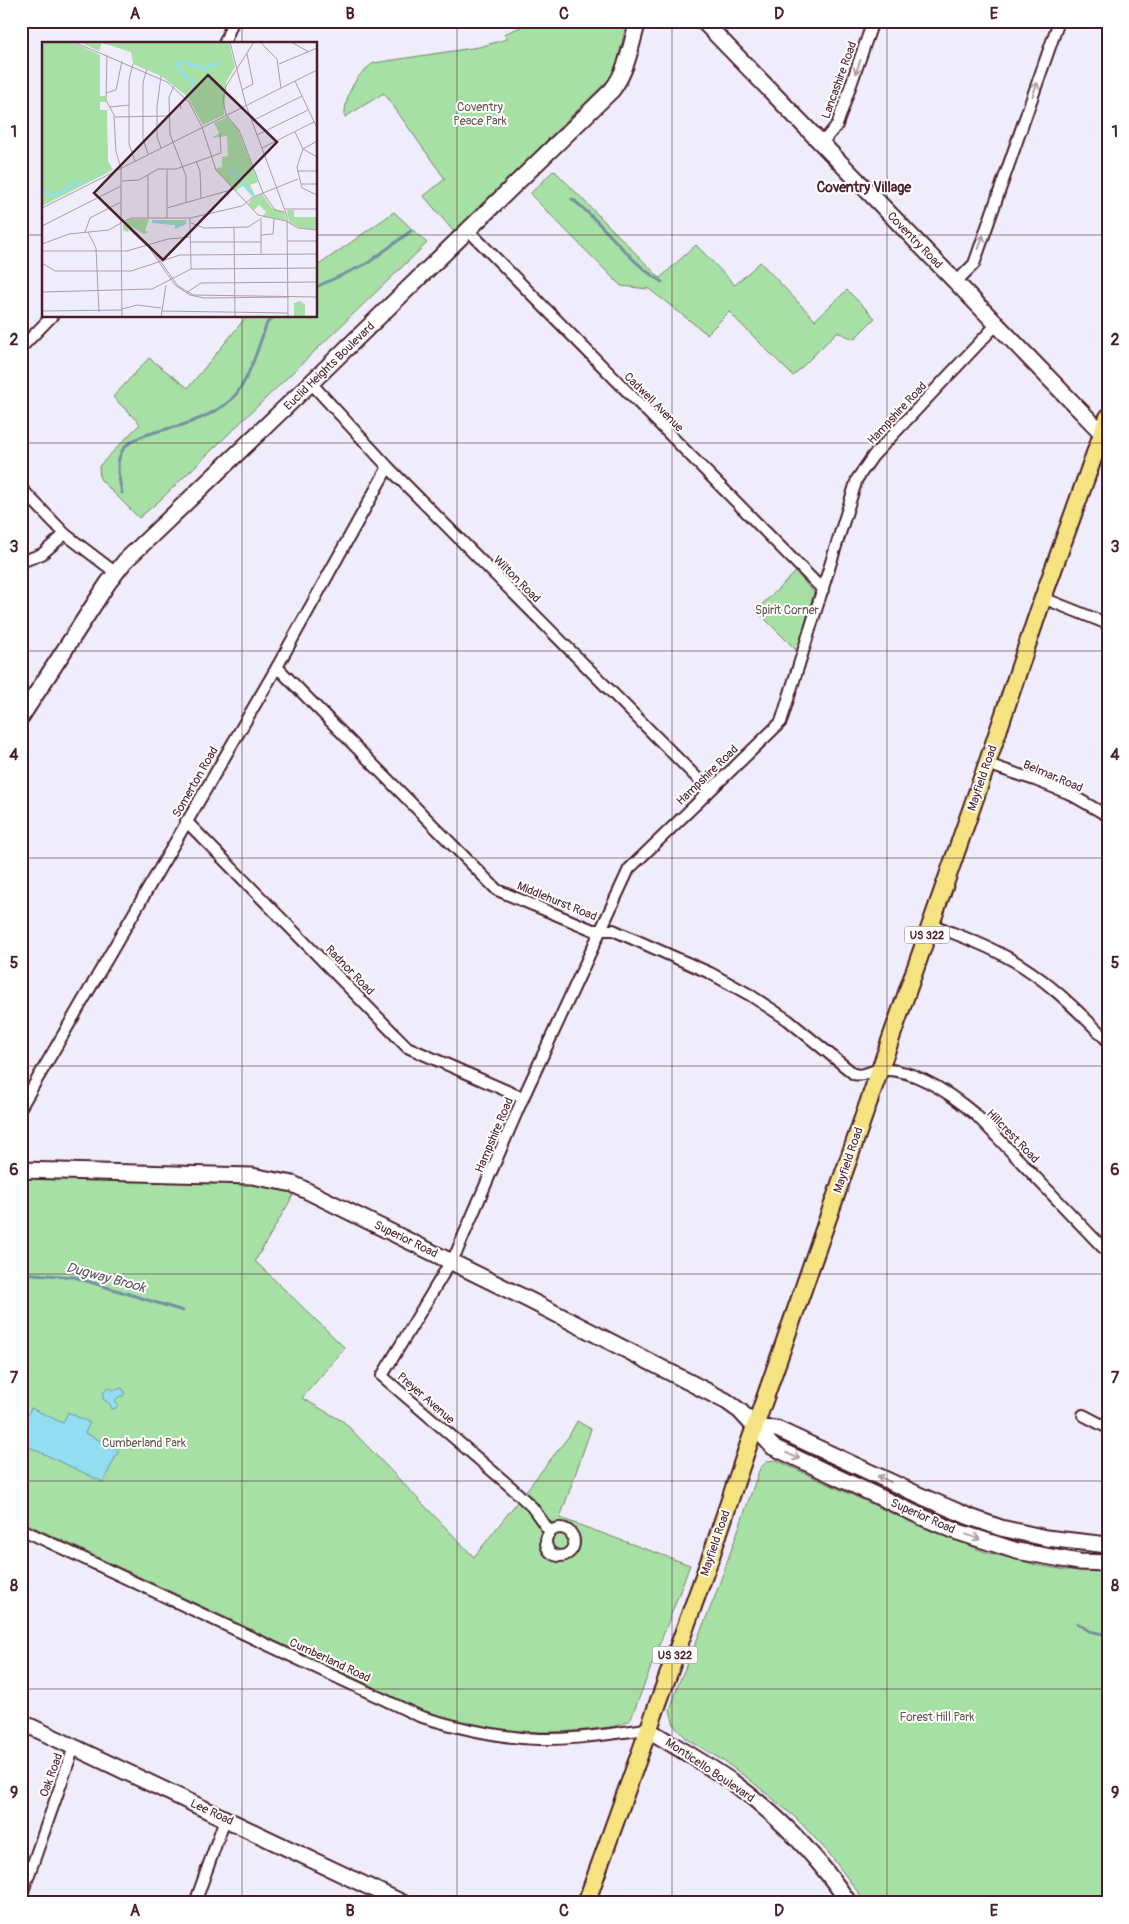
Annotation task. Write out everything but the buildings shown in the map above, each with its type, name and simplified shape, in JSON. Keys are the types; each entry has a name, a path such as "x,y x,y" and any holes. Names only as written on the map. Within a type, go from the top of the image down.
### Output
{"main road":[{"name":"Euclid Heights Boulevard","path":"21,717 116,573 126,561 469,231 616,85 625,67 638,21"},
{"name":"Coventry Road","path":"703,21 996,325 1105,434"},
{"name":"Mayfield Road","path":"586,1903 647,1729 710,1559 1043,598 1105,434 1108,417"},
{"name":"Superior Road","path":"21,1170 252,1176 294,1184 451,1261 726,1401 740,1412 774,1447 838,1478 922,1516 991,1543 1042,1557 1079,1562 1108,1563"},
{"name":"Superior Road","path":"755,1428 777,1429 930,1500 1001,1528 1046,1538 1108,1545"},
{"path":"838,1478 846,1461"},
{"path":"922,1516 930,1500"},
{"path":"1042,1557 1046,1538"},
{"name":"Lee Road","path":"21,1722 225,1818 376,1897 403,1903"},
{"name":"Monticello Boulevard","path":"647,1729 734,1784 774,1816 829,1873 849,1903"}],"street":[{"path":"225,42 232,21"},
{"name":"Lancashire Road","path":"822,143 837,125 873,21"},
{"path":"956,282 974,264 1059,21"},
{"name":"Cadwell Avenue","path":"469,231 822,590"},
{"path":"21,348 50,318"},
{"name":"Hampshire Road","path":"451,1261 523,1098 629,869 781,722 856,479 996,325"},
{"name":"Wilton Road","path":"311,383 388,467 709,790"},
{"name":"Somerton Road","path":"21,1107 277,667 388,467"},
{"path":"21,488 65,534 116,573"},
{"path":"21,562 42,554 65,534"},
{"path":"1043,598 1108,624"},
{"name":"Middlehurst Road","path":"277,667 497,890 593,930 612,930 679,959 750,995 788,1020 854,1074 858,1076 879,1070"},
{"name":"Belmar Road","path":"987,764 1068,793 1108,816"},
{"name":"Radnor Road","path":"186,821 407,1047 523,1098"},
{"path":"931,924 1000,953 1017,963 1055,989 1108,1040"},
{"name":"Hillcrest Road","path":"879,1070 901,1072 924,1080 964,1105 976,1115 1108,1253"},
{"name":"Preyer Avenue","path":"451,1261 382,1376 532,1507 550,1532"},
{"path":"1083,1415 1108,1428"},
{"name":"Cumberland Road","path":"21,1529 419,1716 456,1727 518,1738 550,1739 581,1737 647,1729"},
{"name":"Oak Road","path":"21,1897 74,1747"},
{"path":"195,1903 225,1818"}],"green space":[{"name":"Coventry Peace Park","path":"528,21 627,21 617,63 611,77 454,232 424,196 445,179 384,93 345,117 349,94 357,79 374,63 479,47 507,39 504,34 521,27"},
{"path":"554,170 660,278 696,245 735,285 760,262 815,320 847,290 875,318 854,339 837,332 793,376 729,312 707,334 649,289 621,286 530,194"},
{"path":"394,212 427,243 158,502 139,518 100,479 99,466 140,424 113,397 149,358 188,388 245,318 318,318 318,266"},
{"name":"Spirit Corner","path":"796,572 814,593 797,651 756,610"},
{"name":"Cumberland Park","path":"21,1170 252,1176 298,1187 255,1261 345,1348 302,1398 344,1422 474,1557 569,1436 577,1421 591,1429 560,1518 690,1565 631,1719 609,1727 551,1732 488,1727 426,1712 21,1521"},
{"name":"Forest Hill Park","path":"776,1460 917,1525 985,1552 1041,1566 1066,1570 1108,1572 1108,1903 866,1903 828,1852 796,1818 749,1779 687,1739 674,1725 670,1710 678,1685 714,1599 760,1468 768,1461"}],"water":[{"path":"108,1388 115,1390 122,1388 125,1392 123,1396 118,1397 115,1401 118,1405 115,1409 111,1408 110,1404 103,1399 103,1393"},
{"path":"31,1408 63,1423 68,1412 90,1423 85,1433 119,1450 103,1482 21,1443 21,1429"}],"waterway":[{"path":"572,199 595,219 626,253 662,282"},
{"path":"318,286 368,263 411,231"},
{"path":"122,493 118,464 124,448 129,443 146,435 184,425 226,404 240,389 246,379 267,323 273,318"},
{"name":"Dugway Brook","path":"21,1273 74,1277 183,1311"},
{"name":"Dugway Brook","path":"1077,1623 1089,1631 1108,1635"}],"district":[{"name":"Coventry Village","path":"864,187"}]}
